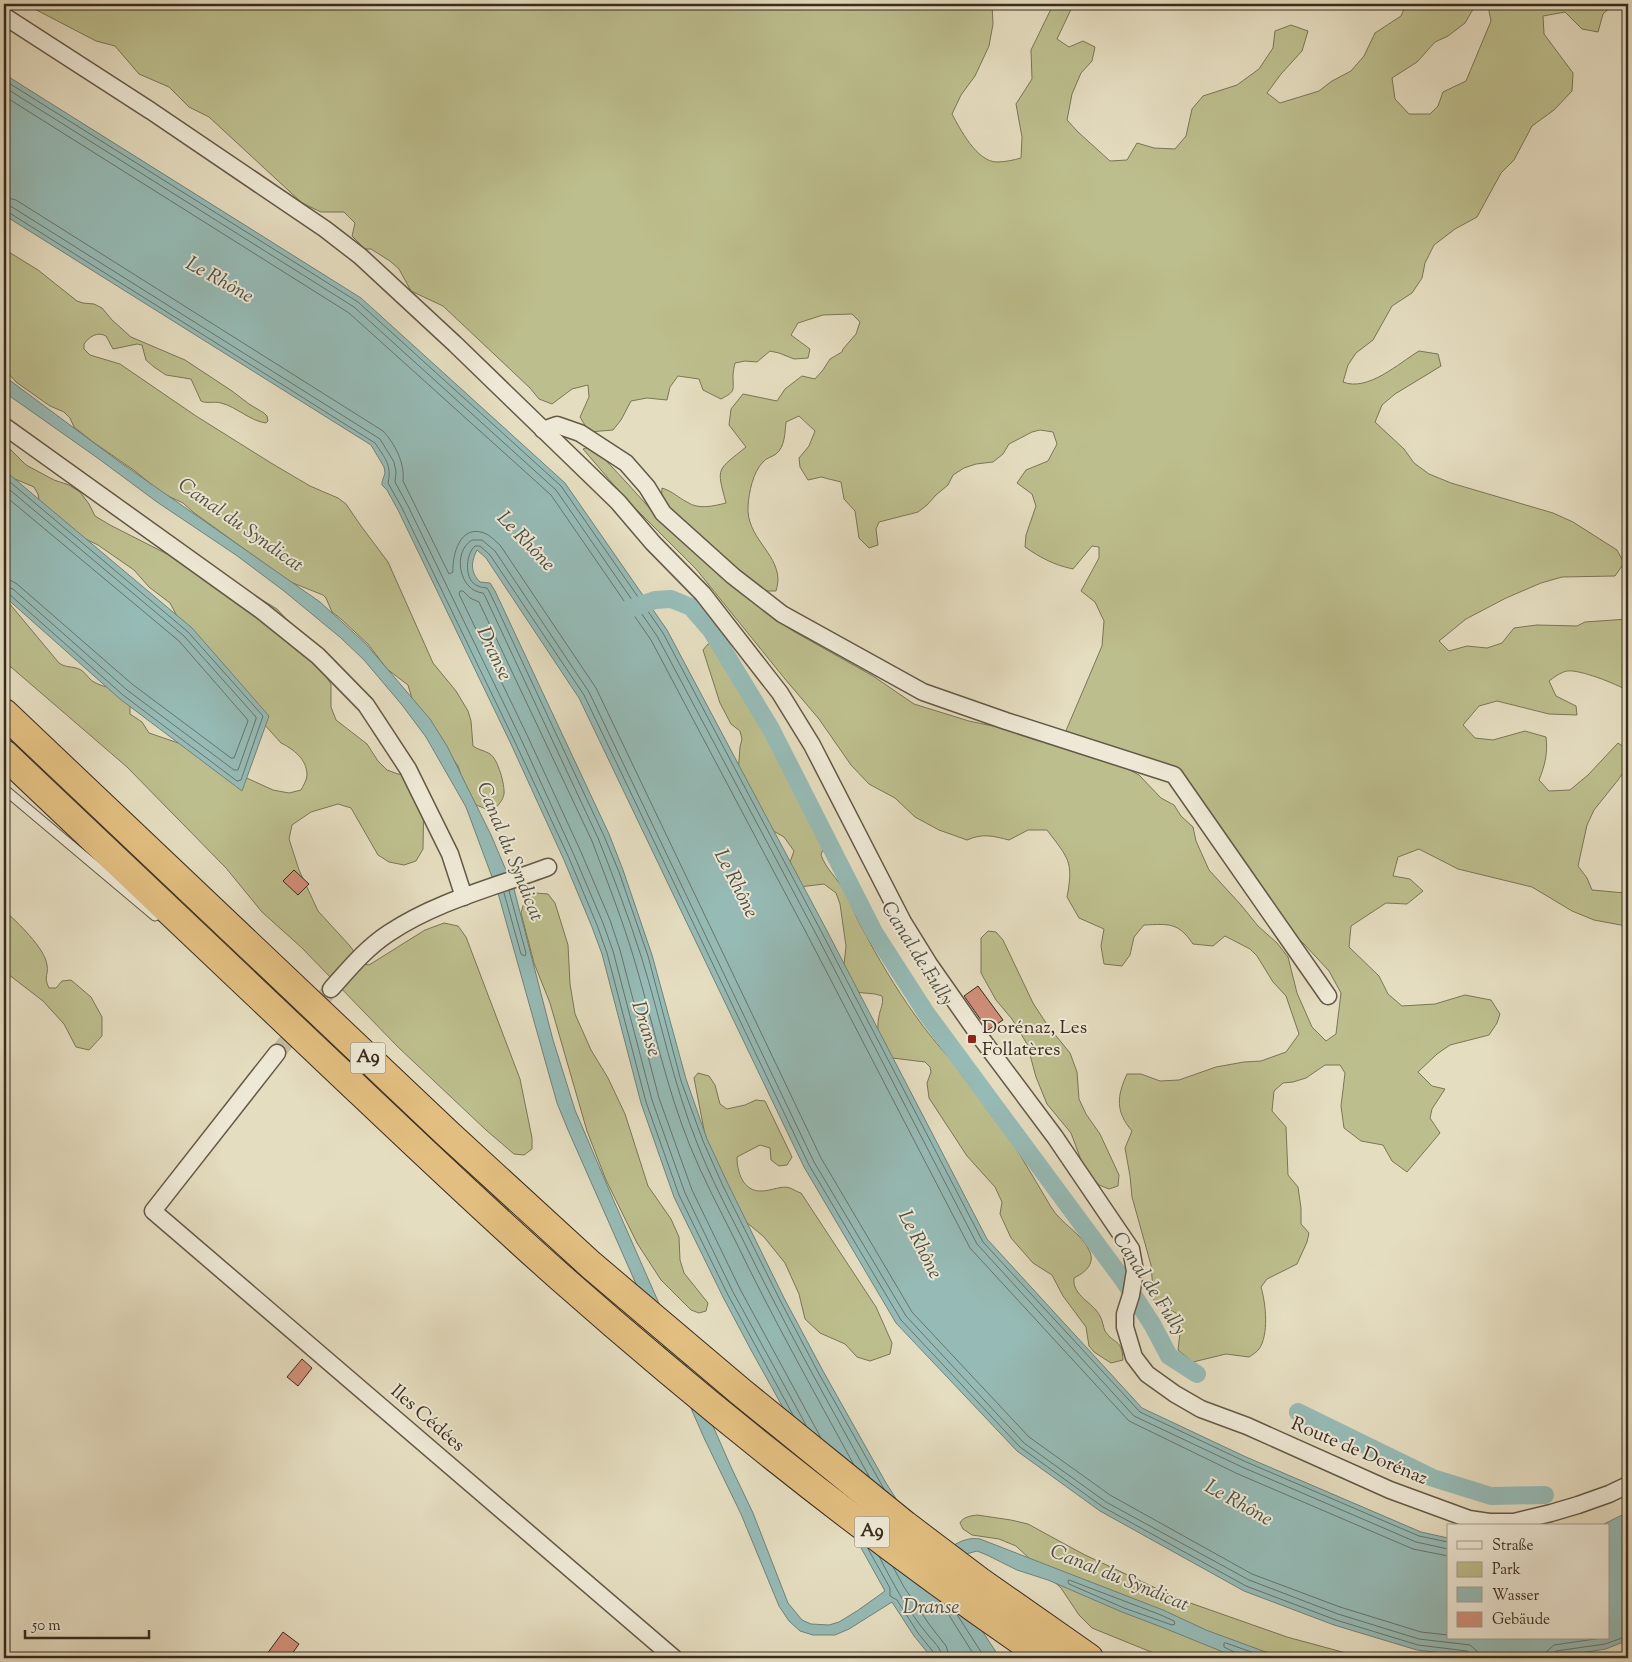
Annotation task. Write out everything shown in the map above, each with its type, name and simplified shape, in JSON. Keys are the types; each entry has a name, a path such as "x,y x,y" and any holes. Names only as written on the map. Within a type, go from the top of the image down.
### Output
{"highway":[{"name":"A9","path":"4,713 462,1147 591,1265 741,1392 905,1525 979,1581 1089,1658"},
{"name":"A9","path":"4,754 429,1156 559,1276 722,1414 867,1528 1036,1651"}],"street":[{"path":"4,16 151,111 325,229 360,256 455,344 543,430 557,425 580,434 626,463 647,487 663,513 733,576 782,614 923,692 1174,775 1328,996"},
{"path":"4,426 262,611 325,663 366,705 408,769 471,895"},
{"name":"Route de Dorénaz","path":"543,430 618,502 653,543 703,594 780,693 812,745 903,922 948,992 1056,1137 1125,1238 1133,1255 1135,1271 1131,1295 1125,1314 1125,1327 1129,1346 1139,1365 1160,1384 1201,1409 1247,1426 1390,1490 1469,1518 1489,1522 1514,1522 1551,1514 1628,1485"},
{"path":"331,989 361,956 388,934 410,920 439,906 548,867"},
{"name":"Iles Cédées","path":"277,1053 154,1211 674,1658"}],"lane":[{"path":"4,790 163,923"},
{"path":"237,988 429,1156"}],"green space":[{"path":"25,4 992,4 993,24 989,46 975,76 961,95 952,114 964,136 976,151 990,161 1000,162 1021,158 1022,137 1016,104 1032,79 1031,50 1050,11 1057,4 1070,4 1073,5 1057,39 1069,47 1083,41 1095,47 1092,61 1081,73 1072,94 1067,120 1110,161 1127,160 1137,143 1154,148 1175,149 1186,136 1192,109 1203,96 1237,85 1259,69 1273,48 1275,31 1291,25 1308,31 1302,51 1267,93 1280,103 1319,91 1332,81 1351,71 1364,56 1375,33 1401,16 1406,4 1614,4 1603,14 1598,32 1582,29 1565,12 1543,16 1544,34 1573,73 1572,91 1554,110 1532,126 1514,160 1501,173 1477,217 1455,229 1434,245 1425,263 1422,278 1412,293 1392,306 1373,340 1356,353 1348,365 1343,382 1353,384 1373,380 1419,351 1438,354 1441,366 1395,394 1382,405 1375,422 1404,449 1414,463 1429,474 1451,483 1553,513 1573,522 1617,550 1624,563 1615,576 1562,577 1541,583 1506,598 1466,619 1439,641 1449,651 1467,646 1487,648 1502,643 1514,628 1537,625 1577,626 1585,622 1628,619 1628,691 1589,675 1567,671 1549,681 1556,696 1576,706 1577,715 1549,714 1497,701 1479,706 1463,725 1475,738 1493,740 1525,731 1546,737 1546,759 1539,780 1549,791 1570,790 1588,775 1618,743 1628,750 1628,765 1594,810 1587,825 1578,866 1587,878 1592,890 1625,893 1626,926 1594,920 1572,911 1532,887 1458,869 1419,849 1398,857 1393,876 1410,879 1423,891 1407,904 1386,903 1351,926 1349,947 1379,976 1388,994 1402,1006 1435,1004 1465,995 1491,1000 1500,1014 1497,1023 1489,1035 1450,1045 1437,1054 1418,1072 1432,1086 1445,1089 1432,1109 1430,1118 1440,1133 1407,1172 1392,1161 1383,1145 1361,1141 1344,1128 1341,1106 1345,1073 1340,1065 1325,1065 1306,1078 1283,1083 1274,1091 1272,1111 1286,1127 1288,1175 1298,1187 1301,1224 1309,1233 1307,1242 1297,1264 1267,1279 1261,1287 1265,1310 1265,1328 1262,1343 1258,1350 1249,1357 1226,1354 1193,1362 1178,1350 1182,1316 1154,1302 1151,1265 1132,1197 1125,1148 1132,1131 1126,1124 1120,1110 1121,1089 1127,1074 1141,1074 1160,1081 1179,1080 1216,1067 1261,1061 1286,1052 1299,1034 1286,996 1273,982 1257,956 1250,949 1225,936 1213,946 1193,944 1183,932 1167,925 1144,925 1134,937 1130,955 1122,966 1104,964 1101,946 1104,929 1079,918 1067,897 1070,875 1068,860 1047,830 1028,830 1009,840 993,836 983,836 967,840 939,830 915,817 895,798 869,784 851,765 819,719 696,569 625,498 583,449 586,448 598,452 680,540 768,614 793,631 873,676 914,704 1109,759 1139,775 1161,798 1174,805 1181,816 1193,827 1196,841 1209,870 1288,957 1297,993 1312,1027 1326,1041 1336,1034 1341,993 1329,971 1234,876 1215,841 1153,760 1065,733 1102,646 1104,621 1095,602 1081,591 1099,558 1099,547 1092,546 1073,569 1048,561 1025,547 1026,535 1036,506 1032,494 1017,483 1026,470 1048,461 1057,444 1053,432 1040,430 1032,432 1009,444 1003,454 993,462 964,468 953,475 948,485 918,512 879,522 876,529 878,545 869,548 859,538 855,511 844,499 841,482 821,477 808,480 800,467 799,458 809,446 815,431 799,416 786,422 784,439 779,451 766,459 757,471 752,483 748,506 749,517 756,536 773,561 776,569 778,584 776,591 767,591 753,582 661,505 662,488 696,506 706,507 726,503 721,482 721,470 746,447 729,425 731,409 743,394 777,401 785,389 802,376 815,379 830,359 842,352 856,334 860,322 852,314 823,315 798,323 791,335 810,349 808,358 794,359 770,351 757,362 745,361 735,363 733,390 721,399 703,390 699,379 678,376 670,387 667,400 647,398 631,401 621,420 613,430 589,432 580,417 589,397 588,385 572,389 552,404 539,399 530,388 443,306 411,291 399,269 371,249 365,249 352,236 355,223 344,212 321,212 302,203 209,117 189,107 169,87 139,74 115,46 96,41","holes":["1475,6 1488,6 1491,21 1466,81 1443,92 1438,106 1430,114 1409,114 1395,99 1392,78 1417,62 1435,42 1448,36 1465,23"]},
{"path":"4,249 38,270 77,301 94,304 102,308 131,337 185,360 264,413 268,421 266,423 254,420 221,403 201,401 191,379 166,375 154,367 146,360 142,345 137,344 113,349 106,336 96,334 84,344 84,349 90,355 120,364 196,416 271,463 346,504 388,562 433,663 456,691 468,711 471,721 473,746 490,754 496,761 502,779 504,794 493,810 474,804 467,793 458,766 413,702 408,685 387,669 368,644 332,612 323,595 293,583 183,503 162,493 74,427 70,418 64,412 50,406 16,382 8,373 4,366"},
{"path":"4,443 26,465 80,492 95,516 169,555 199,575 259,598 277,609 291,624 331,684 331,707 336,720 367,744 378,761 387,770 398,774 421,776 424,786 423,849 416,861 404,865 389,862 378,855 351,808 338,804 311,812 292,825 289,839 299,870 318,911 350,946 363,964 369,965 425,930 444,923 458,926 466,937 520,1079 532,1138 532,1149 524,1155 514,1154 486,1130 398,1047 302,948 262,912 226,868 127,767 4,661 4,597 59,663 81,670 98,684 130,692 130,714 142,722 149,733 190,747 218,765 273,790 289,793 301,790 306,781 306,769 302,759 281,743 192,644 170,603 149,587 134,570 98,545 57,525 41,512 38,494 34,487 4,473"},
{"path":"708,644 715,644 724,652 765,732 811,814 823,828 825,844 821,855 823,860 844,890 874,950 894,983 924,1027 989,1107 1055,1213 1086,1245 1091,1257 1090,1265 1085,1271 1074,1278 1074,1284 1076,1290 1097,1311 1105,1331 1121,1348 1123,1360 1111,1363 1094,1352 1089,1346 1086,1327 1063,1296 1052,1275 1033,1263 1011,1238 1000,1214 1002,1202 995,1187 967,1156 929,1098 927,1083 931,1072 930,1067 925,1062 884,1057 878,1032 878,1021 883,1002 882,996 854,992 843,974 846,946 840,904 836,893 824,884 791,888 785,876 794,851 784,837 756,821 737,787 742,739 740,731 731,724 720,703 703,650"},
{"path":"535,893 548,894 555,903 568,945 570,984 575,1014 591,1050 608,1078 625,1114 648,1186 671,1219 679,1237 680,1260 684,1273 708,1303 706,1311 699,1313 691,1310 661,1280 637,1243 606,1180 587,1131 550,1003 534,963 521,913 525,899"},
{"path":"4,910 30,936 41,951 47,965 46,981 49,988 56,988 62,981 71,980 91,997 102,1017 102,1036 89,1050 76,1047 64,1024 43,1001 4,971"},
{"path":"988,931 996,932 1003,940 1033,1003 1048,1026 1070,1053 1077,1072 1079,1099 1086,1114 1100,1134 1119,1175 1118,1186 1109,1189 1099,1185 1084,1168 1071,1133 1047,1104 1036,1077 1027,1044 1012,1019 996,1000 981,973 981,938"},
{"path":"698,1073 709,1076 715,1085 720,1104 727,1109 745,1105 756,1100 765,1101 792,1157 787,1165 779,1166 771,1160 770,1148 760,1145 737,1157 738,1169 742,1180 746,1185 755,1190 765,1191 787,1187 801,1193 876,1307 892,1343 890,1354 870,1361 857,1357 845,1344 820,1333 805,1319 799,1294 785,1263 764,1237 733,1211 710,1161 694,1078"},
{"path":"977,1515 1028,1524 1083,1554 1179,1599 1287,1637 1346,1653 1352,1658 1166,1658 1092,1628 1079,1615 1061,1588 1016,1546 999,1539 972,1535 963,1529 960,1523 963,1519"}],"water":[{"path":"4,74 361,298 565,483 667,630 826,929 987,1239 1142,1408 1246,1457 1421,1532 1447,1538 1447,1640 1610,1640 1610,1524 1604,1524 1628,1512 1628,1640 1606,1649 1562,1656 1486,1658 1417,1650 1334,1625 1244,1591 1100,1511 1017,1451 896,1323 804,1167 579,698 486,558 477,550 472,567 474,574 480,582 490,583 495,591 609,834 652,955 686,1079 707,1139 784,1298 823,1371 886,1483 934,1558 961,1541 980,1539 1163,1610 1206,1630 1282,1658 1238,1658 1048,1580 1017,1570 977,1551 966,1554 942,1570 1000,1658 932,1658 914,1636 892,1602 849,1629 835,1635 813,1635 800,1631 789,1621 779,1606 741,1514 705,1440 568,1130 557,1103 498,893 466,807 426,737 364,660 341,638 284,591 236,555 157,502 4,392 4,376 117,460 320,602 366,644 430,719 447,746 491,835 514,889 553,1040 575,1110 731,1467 753,1513 788,1603 802,1620 811,1624 829,1625 839,1622 885,1591 751,1350 674,1197 641,1103 602,954 592,927 564,860 511,744 398,510 387,490 382,485 385,473 384,467 371,445 4,215"},
{"path":"4,470 192,628 269,716 242,791 120,699 4,596"}],"building":[{"path":"294,870 309,884 298,895 283,881"},
{"path":"978,986 1003,1020 988,1030 964,996"},
{"path":"302,1359 312,1368 298,1386 287,1377"},
{"path":"283,1632 299,1644 289,1658 264,1658"}],"waterway":[{"name":"Canal de Fully","path":"626,610 655,600 671,599 691,607 711,630 771,729 874,932 926,1013 1124,1281 1152,1324 1169,1356 1197,1374"},
{"name":"Canal de Fully","path":"1298,1412 1433,1478 1491,1496 1545,1495"}],"tunnel":[{"path":"277,1053 331,989"}],"place":[{"name":"Dorénaz, Les Follatères","path":"972,1039"}],"water label":[{"name":"Le Rhône","path":"219,281"},
{"name":"Canal du Syndicat","path":"240,526"},
{"name":"Le Rhône","path":"525,542"},
{"name":"Dranse","path":"493,654"},
{"name":"Canal du Syndicat","path":"509,852"},
{"name":"Le Rhône","path":"735,884"},
{"name":"Dranse","path":"645,1029"},
{"name":"Le Rhône","path":"919,1245"},
{"name":"Le Rhône","path":"1238,1504"},
{"name":"Canal du Syndicat","path":"1119,1579"},
{"name":"Dranse","path":"931,1608"}]}
